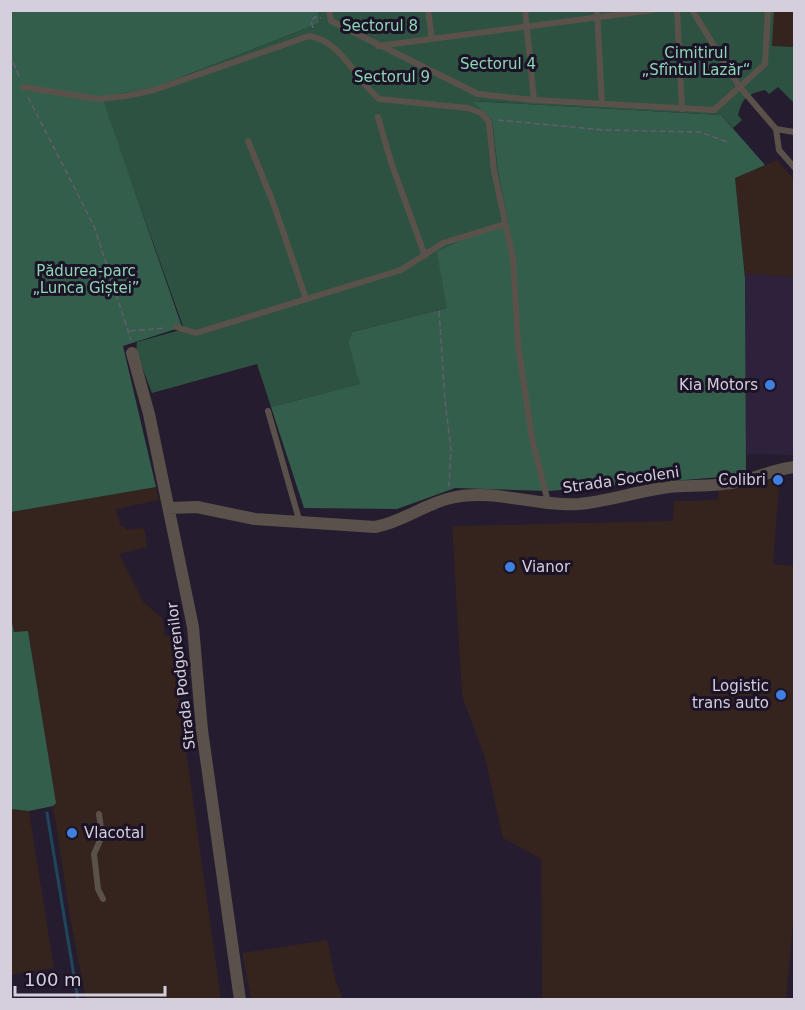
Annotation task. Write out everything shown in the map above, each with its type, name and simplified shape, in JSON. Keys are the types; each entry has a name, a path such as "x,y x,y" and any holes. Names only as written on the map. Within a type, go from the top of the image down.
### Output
{"street":[{"name":"Strada Podgorenilor","path":"132,353 150,414 163,489 170,508 193,627 202,730 240,999"},
{"name":"Strada Socoleni","path":"170,508 197,507 255,519 375,527 390,525 431,504 461,496 497,495 548,502 587,503 668,488 731,483 795,466"}],"lane":[{"path":"329,10 331,21 471,92 489,97 714,110 765,64 768,10"},
{"path":"428,10 432,39"},
{"path":"525,10 534,100"},
{"path":"377,46 527,27 598,14 652,10"},
{"path":"677,10 682,109"},
{"path":"692,10 739,86 776,129 779,150 795,166"},
{"path":"598,14 602,104"},
{"path":"23,87 98,99 126,96 154,90 309,36 321,38 338,50 368,90 379,99 468,108 481,112 489,122 494,171 513,258 518,344 532,439 548,502"},
{"path":"378,117 391,162 425,256"},
{"path":"776,129 795,132"},
{"path":"248,141 274,205 306,299"},
{"path":"176,327 196,333 401,270 443,243 505,224"},
{"path":"268,411 300,523"},
{"path":"99,814 102,836 94,854 98,889 103,899"}],"path":[{"path":"321,38 311,21 315,17 331,21"},
{"path":"10,54 23,87 94,226 130,331 132,353"},
{"path":"489,122 522,121 604,130 700,132 730,143"},
{"path":"439,310 451,449 448,485 461,496"},
{"path":"130,331 176,327"}],"shaded area":[{"path":"774,11 794,11 794,47 772,46"},
{"path":"777,160 794,180 794,277 745,274 735,178"},
{"name":"Kia Motors","path":"745,274 794,277 794,455 746,454"},
{"path":"773,479 779,485 773,564 794,566 794,914 786,999 542,999 541,859 503,838 485,758 462,696 452,526 673,521 674,501 718,500 719,490 744,487"},
{"path":"156,487 159,500 116,509 121,527 124,526 127,530 144,528 147,547 119,554 144,603 162,618 165,636 170,636 221,999 86,999 71,923 53,806 56,802 28,631 14,632 11,613 10,512"},
{"path":"11,809 29,811 54,968 11,975"},
{"path":"327,940 336,982 343,999 251,999 242,953"}],"green space":[{"name":"Pădurea-parc „Lunca Gîștei”","path":"11,11 318,11 320,23 156,87 102,97 182,327 123,346 156,487 11,512"},
{"path":"318,11 774,11 772,46 794,47 794,103 778,87 769,94 765,90 754,93 744,100 738,115 742,120 733,128 721,115 473,101 492,120 498,171 510,225 464,239 447,308 352,332 348,342 361,384 271,407 257,364 152,393 136,352 137,342 184,329 101,97 156,87 320,23"},
{"path":"472,101 721,115 765,165 735,178 745,278 746,475 548,491 455,488 397,509 304,508 271,407 360,384 348,342 352,332 447,308 437,252 464,239 509,225 498,171 492,120"},
{"path":"10,613 14,632 28,631 56,803 53,806 29,811 11,809"}],"waterway":[{"path":"47,813 78,1000"}],"place":[{"name":"Kia Motors","path":"770,385"},
{"name":"Colibri","path":"778,480"},
{"name":"Vianor","path":"510,567"},
{"name":"Logistic trans auto","path":"781,695"},
{"name":"Vlacotal","path":"72,833"}],"park label":[{"name":"Sectorul 8","path":"380,26"},
{"name":"Cimitirul „Sfîntul Lazăr“","path":"696,62"},
{"name":"Sectorul 4","path":"498,64"},
{"name":"Sectorul 9","path":"392,77"}]}
